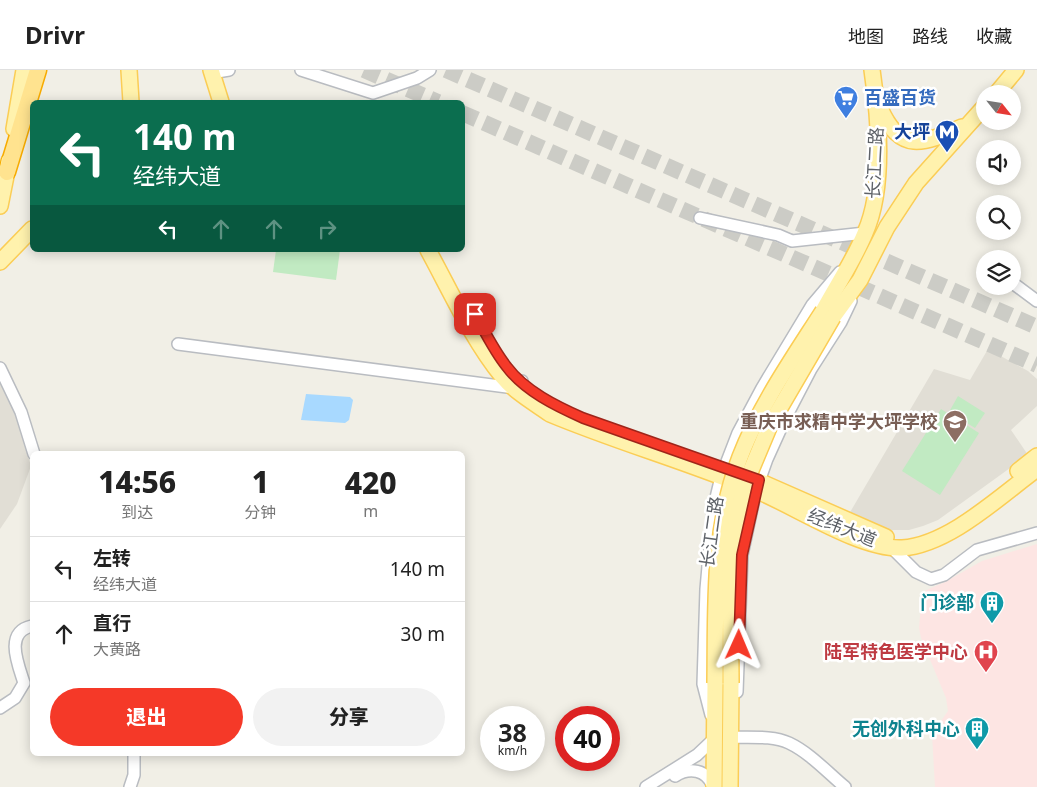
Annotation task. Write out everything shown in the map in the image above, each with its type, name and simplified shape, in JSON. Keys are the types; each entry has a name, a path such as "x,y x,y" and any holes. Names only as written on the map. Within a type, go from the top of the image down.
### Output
{"highway":[{"path":"4,174 38,70"}],"main road":[{"path":"1,196 24,70"},
{"path":"129,70 131,100"},
{"path":"138,70 139,100"},
{"name":"长江二路","path":"730,787 730,552 744,487 770,424 828,314 865,233 875,197 878,136 872,70"},
{"path":"1004,85 1016,70"},
{"path":"208,71 212,100"},
{"path":"208,71 219,100"},
{"name":"长江二路","path":"876,100 888,126 898,136 911,142 937,138 968,125"},
{"name":"长江二路","path":"713,787 718,554 730,487 740,458 756,421 828,314 860,280 903,202 976,116"},
{"path":"0,262 30,231"},
{"path":"0,273 18,260 30,244"},
{"path":"429,252 486,354 503,377 519,385"},
{"path":"440,252 498,354 519,385"},
{"name":"经纬大道","path":"519,385 550,414 722,472 878,535 904,539 918,537 950,522 1037,456"},
{"name":"经纬大道","path":"757,485 861,540 902,548 920,544 957,528 1037,468"}],"street":[{"path":"208,71 228,70"},
{"path":"301,70 372,98 417,78 430,70"},
{"path":"700,218 778,235 792,242 865,233"},
{"name":"长江二路","path":"714,733 703,684 708,551 713,510 722,472 738,433 762,388 812,305 855,253"},
{"name":"长江二路","path":"730,732 738,684 740,586 747,525 757,485 786,417 811,369 841,322 860,280"},
{"path":"1021,289 1037,301"},
{"path":"178,344 519,385"},
{"path":"0,368 21,412 33,451"},
{"path":"713,510 726,502 736,503 746,515 747,525"},
{"path":"878,535 916,572 932,579 938,578 977,550 1037,533"},
{"path":"0,708 15,698 24,683 14,653 16,638 30,627"},
{"path":"730,732 788,743 801,750 845,787"},
{"path":"646,787 698,755 714,733"},
{"path":"130,787 134,775 134,756"},
{"path":"656,787 682,771 691,769 705,775 713,787"}],"shaded area":[{"name":"重庆市求精中学大坪学校","path":"988,349 1028,371 1037,379 1037,406 1011,430 1028,455 938,520 923,526 909,530 886,530 849,514 934,369 970,380"},
{"path":"0,381 14,409 30,463 30,469 17,504 0,529"},
{"name":"陆军特色医学中心","path":"1037,544 1037,787 935,787 932,734 948,711 946,698 921,638 919,628 922,592 945,582 982,561"}],"green space":[{"path":"276,252 340,252 336,280 273,272"},
{"path":"958,396 985,413 975,428 949,412"},
{"path":"941,409 979,433 940,495 902,471"}],"water":[{"path":"306,394 350,397 353,400 349,420 345,423 301,420"}],"tunnel":[{"path":"364,70 433,100"},
{"path":"446,70 1037,327"},
{"path":"465,114 1037,365"}],"place":[{"name":"百盛百货","path":"846,119"},
{"name":"大坪","path":"947,153"},
{"name":"重庆市求精中学大坪学校","path":"955,443"},
{"name":"门诊部","path":"992,624"},
{"name":"陆军特色医学中心","path":"986,673"},
{"name":"无创外科中心","path":"977,750"}],"route":[{"path":"475,314 508,368 532,390 556,406 583,418 759,480 747,525 742,555 739,645"}]}
